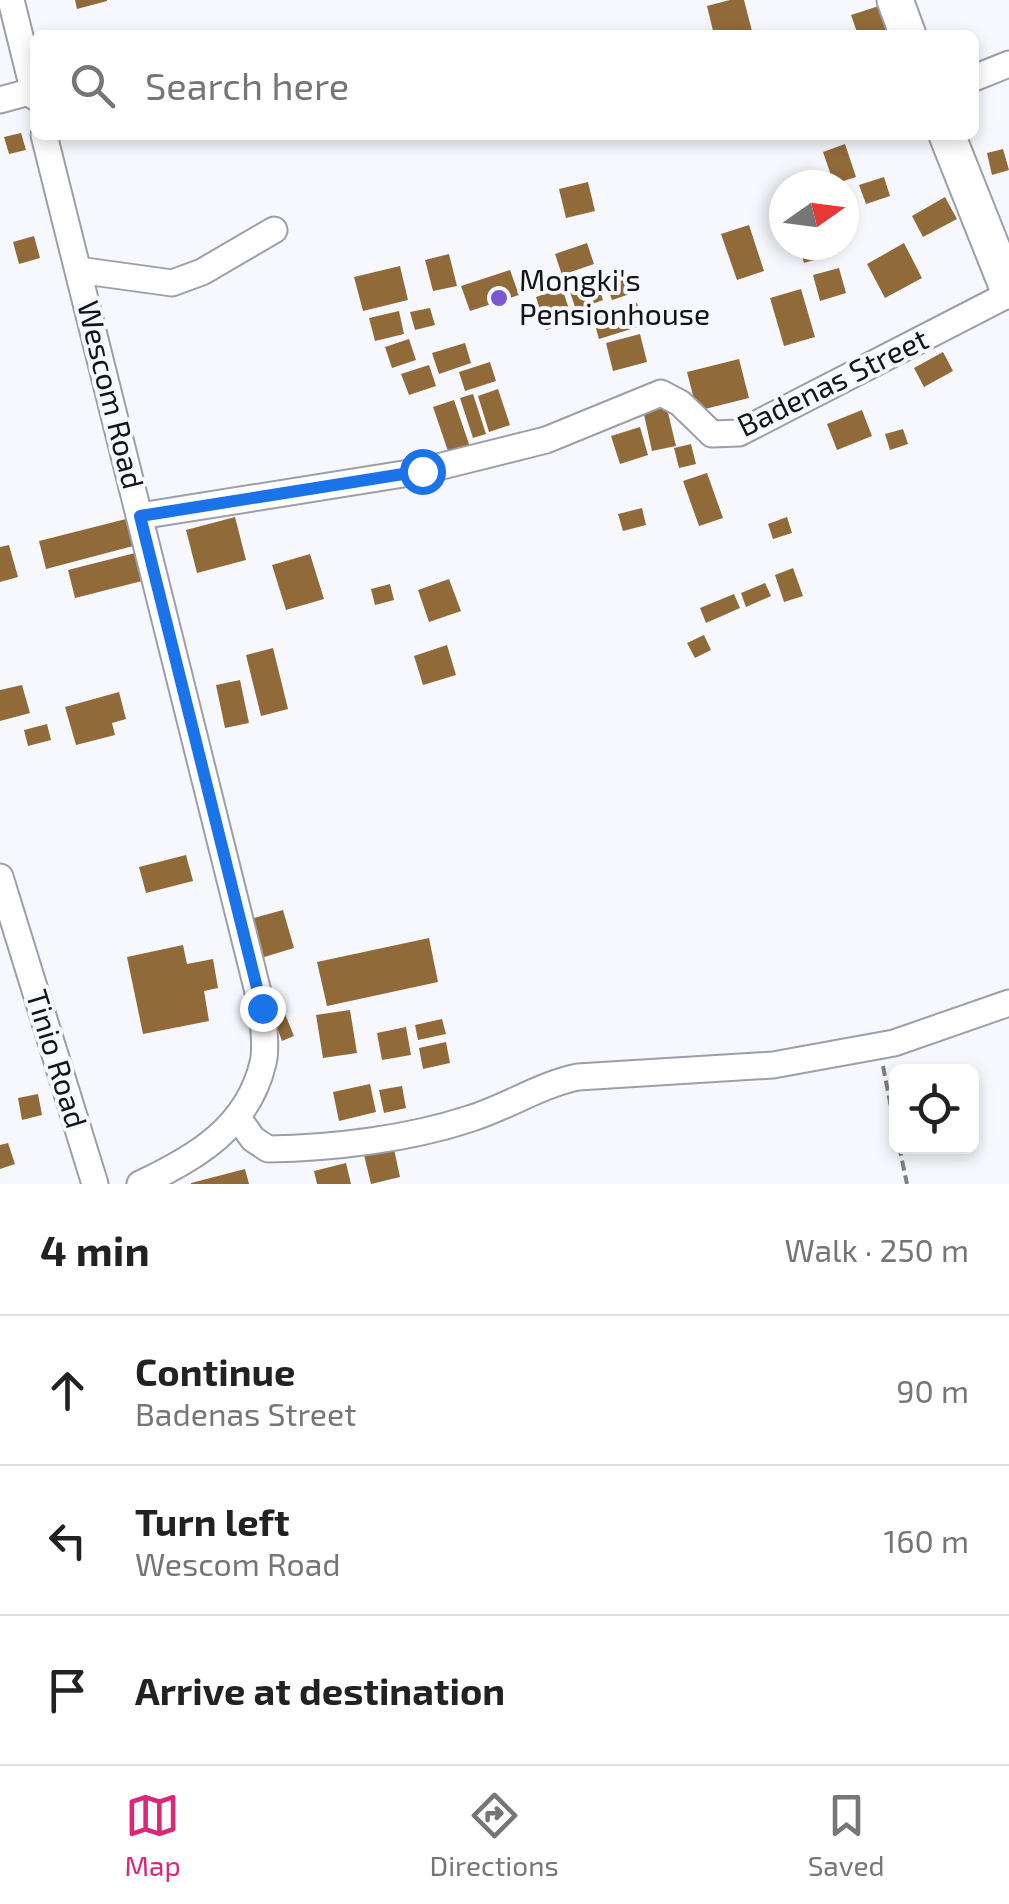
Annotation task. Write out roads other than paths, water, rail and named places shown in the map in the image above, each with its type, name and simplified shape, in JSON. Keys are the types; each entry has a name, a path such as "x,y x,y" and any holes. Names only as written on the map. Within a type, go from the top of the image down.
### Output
{"street":[{"path":"11,0 30,78"},
{"path":"894,0 906,30"},
{"path":"979,76 1009,64"},
{"path":"0,100 30,95"},
{"name":"Wescom Road","path":"45,140 262,1008 264,1060 238,1118 182,1175 140,1184"},
{"path":"950,140 1009,292"},
{"path":"78,270 172,283 202,272 274,230"},
{"name":"Badenas Street","path":"140,516 422,471 546,440 660,393 680,403 712,434 739,433 1009,292"},
{"name":"Tinio Road","path":"0,877 94,1184"},
{"path":"238,1118 253,1140 268,1149 439,1128 474,1118 551,1082 773,1065 879,1046 1009,1003"}],"place":[{"name":"Mongki's Pensionhouse","path":"499,298"}]}
